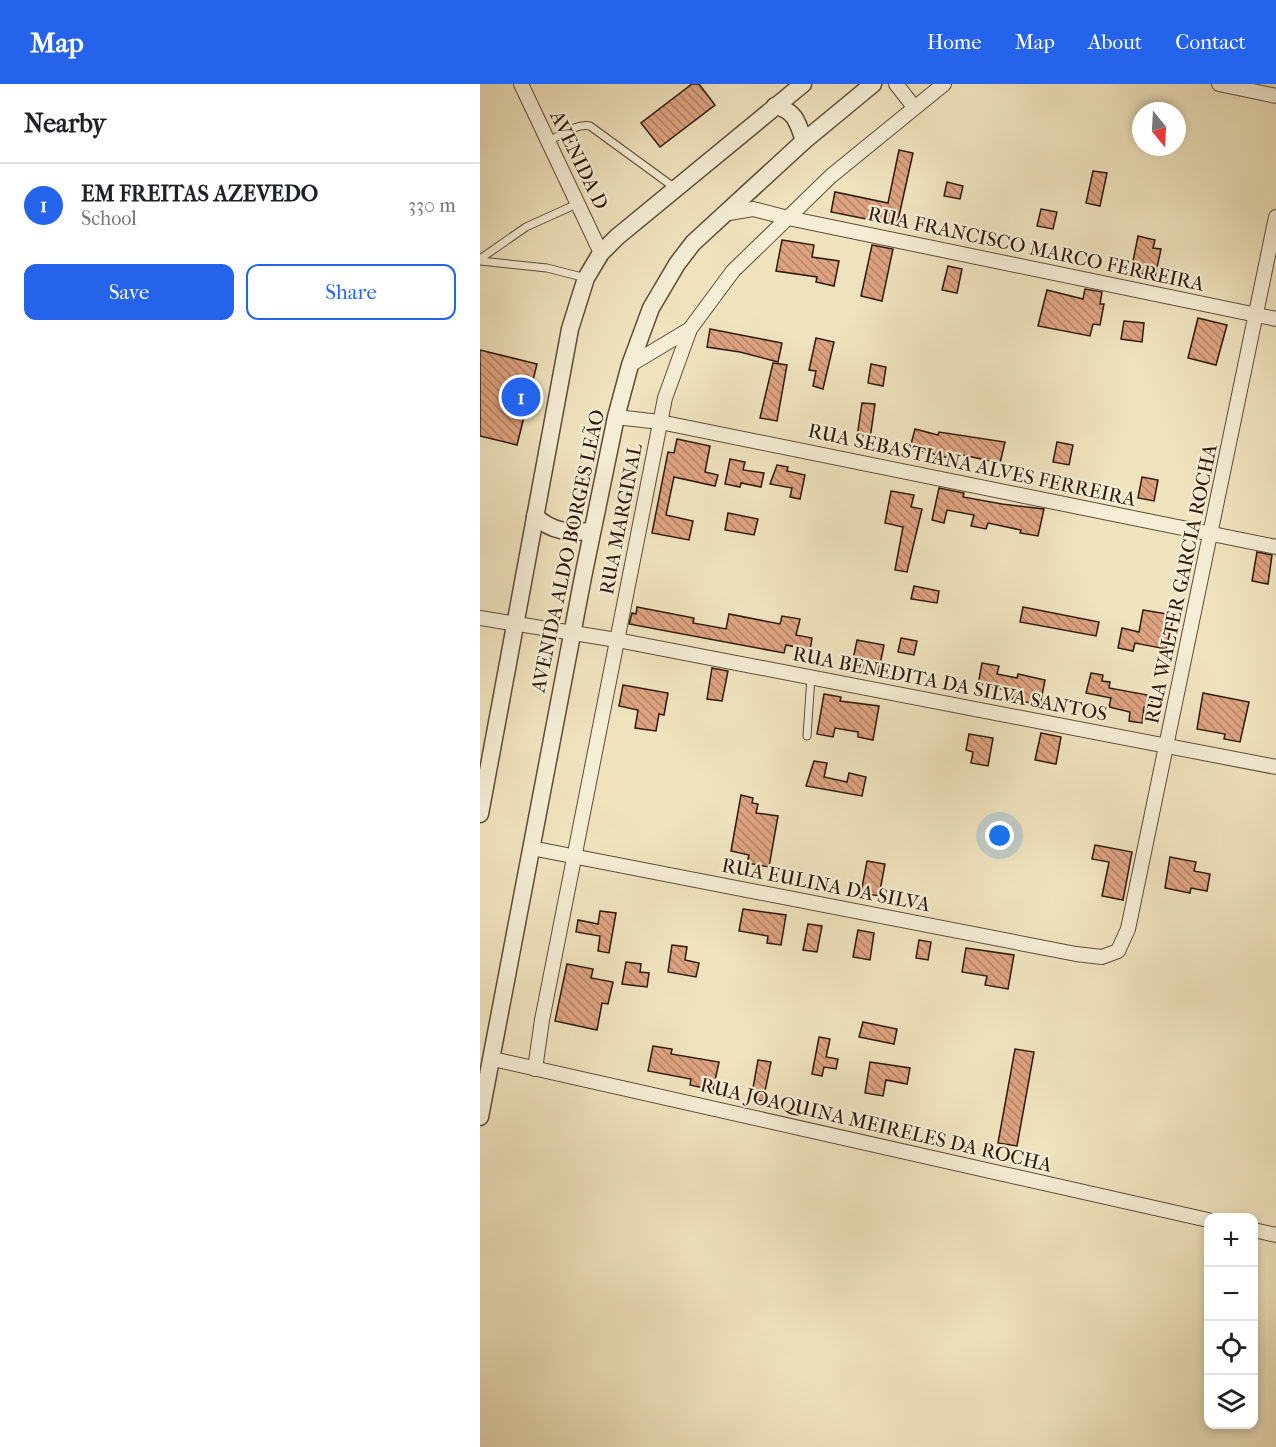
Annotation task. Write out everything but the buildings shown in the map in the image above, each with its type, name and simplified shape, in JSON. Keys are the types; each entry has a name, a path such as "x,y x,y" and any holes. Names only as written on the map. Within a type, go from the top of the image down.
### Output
{"street":[{"name":"AVENIDA D","path":"521,84 601,253"},
{"name":"AVENIDA ALDO BORGES LEÃO","path":"480,814 570,328 586,278 601,253 675,188 803,84"},
{"name":"AVENIDA ALDO BORGES LEÃO","path":"481,1112 493,1059 592,531 616,417 630,365 659,292 693,243 804,141 873,84"},
{"path":"896,84 914,108"},
{"name":"RUA MARGINAL","path":"535,1069 574,856 660,422 671,375 690,329 733,271 831,176 944,84"},
{"path":"1219,84 1276,96"},
{"path":"776,106 787,108 794,114 804,141"},
{"name":"RUA FRANCISCO MARCO FERREIRA","path":"722,214 753,209 1276,319"},
{"name":"RUA WALTER GARCIA ROCHA","path":"1114,954 1123,945 1128,929 1276,217"},
{"path":"630,365 690,329"},
{"name":"RUA SEBASTIANA ALVES FERREIRA","path":"616,417 660,422 1276,547"},
{"path":"535,516 545,526 556,530 592,531"},
{"name":"RUA BENEDITA DA SILVA SANTOS","path":"480,618 617,640 1276,767"},
{"name":"RUA EULINA DA SILVA","path":"531,848 1053,950 1094,957 1114,954"},
{"name":"RUA JOAQUINA MEIRELES DA ROCHA","path":"493,1059 1204,1219"},
{"path":"1258,1231 1276,1235"}],"lane":[{"path":"549,141 584,125 590,126 675,188"},
{"path":"480,260 526,227 579,203"},
{"path":"480,260 524,264 586,278"},
{"path":"807,736 811,677"}],"place":[{"name":"EM FREITAS AZEVEDO","path":"521,397"}]}
